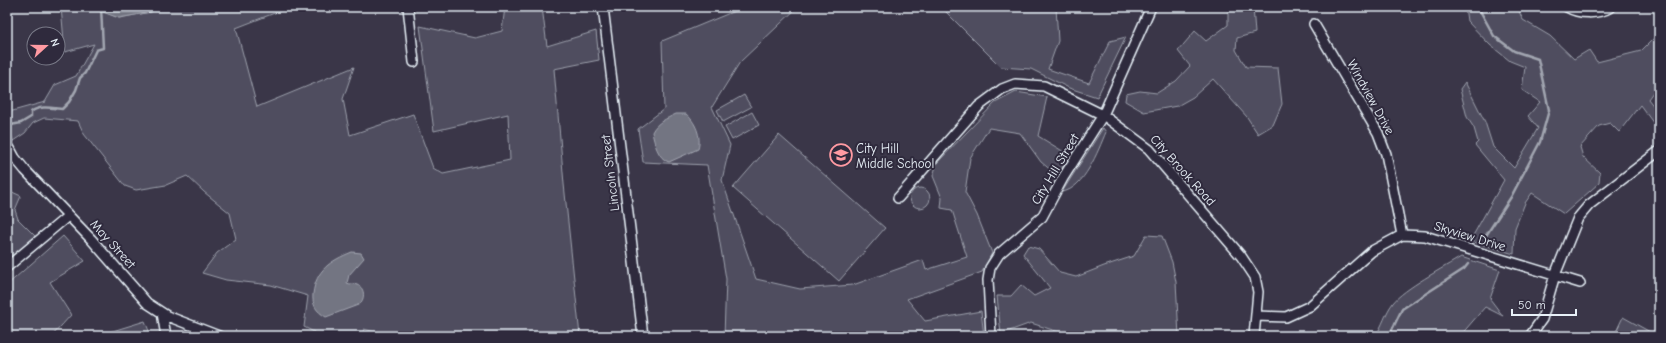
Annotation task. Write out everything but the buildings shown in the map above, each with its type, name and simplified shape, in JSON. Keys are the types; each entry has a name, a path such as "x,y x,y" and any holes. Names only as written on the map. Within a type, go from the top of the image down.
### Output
{"street":[{"path":"408,7 414,62"},
{"name":"Lincoln Street","path":"603,7 643,336"},
{"name":"City Hill Street","path":"991,336 988,280 990,268 999,254 1042,217 1063,178 1103,115 1151,7"},
{"path":"1567,7 1574,11 1591,13 1611,7"},
{"name":"Windview Drive","path":"1314,24 1378,133 1386,154 1402,235"},
{"name":"City Brook Road","path":"898,198 979,106 1002,89 1015,84 1044,86 1103,115 1149,149 1241,256 1255,277 1258,292 1254,336"},
{"name":"May Street","path":"7,143 15,158 25,170 101,249 147,303 177,321 219,336"},
{"path":"1530,336 1542,319 1556,275 1578,218 1589,205 1659,151"},
{"path":"7,267 68,216"},
{"path":"1256,316 1286,317 1310,306 1372,252 1402,235"},
{"name":"Skyview Drive","path":"1402,235 1425,236 1580,283"},
{"path":"162,313 166,336"}],"shaded area":[{"path":"61,7 96,7 96,9 119,18 151,12 159,7 290,7 236,28 257,107 354,67 343,99 350,135 413,114 433,168 443,174 510,160 508,114 434,131 420,26 475,38 502,31 505,7 542,7 547,46 596,31 599,60 554,69 580,336 389,336 364,329 361,336 313,336 314,332 304,327 308,296 271,285 226,280 202,273 217,253 236,239 230,213 187,176 166,185 136,190 125,186 84,134 78,121 44,118 33,123 25,133 13,141 8,123 9,112 45,102 55,85 76,76 94,44 66,52 66,26 63,26"},
{"path":"740,7 798,7 740,62 712,107 730,145 722,180 756,279 800,289 853,285 923,260 926,270 967,257 952,210 941,208 942,198 933,176 937,163 995,103 1016,92 1047,97 1038,136 1069,155 1058,176 1041,162 1020,133 989,128 970,158 965,192 977,215 992,253 982,272 907,299 925,321 981,311 984,336 724,336 726,279 707,165 643,162 638,129 664,109 662,41 737,10"},
{"path":"941,7 1056,7 1058,41 1048,69 1089,83 1110,41 1126,37 1097,97 1069,88 1031,69 1001,67"},
{"path":"1228,7 1253,7 1255,33 1237,38 1236,50 1246,67 1278,68 1282,104 1273,125 1258,134 1247,117 1213,79 1193,97 1177,106 1144,112 1125,101 1126,94 1140,91 1157,93 1176,81 1190,66 1178,51 1195,31 1206,41 1228,25"},
{"path":"1465,7 1517,7 1523,20 1550,36 1574,59 1589,50 1597,62 1641,51 1659,33 1659,84 1648,99 1659,113 1659,126 1657,128 1640,105 1619,132 1610,123 1599,126 1580,147 1583,157 1600,173 1599,183 1564,214 1532,193 1525,203 1515,228 1514,254 1470,241 1504,180 1475,145 1478,142 1474,128 1467,117 1460,89 1465,82 1485,122 1493,147 1514,168 1538,128 1528,116 1540,102 1522,90 1525,67 1510,61 1490,45 1467,21"},
{"path":"744,95 751,107 723,122 717,110"},
{"path":"752,112 759,125 732,140 725,127"},
{"path":"1103,128 1106,132 1089,168 1077,184 1062,192"},
{"path":"779,135 885,228 839,281 733,188"},
{"path":"920,188 927,191 930,198 927,205 920,208 913,205 910,198 913,191"},
{"path":"10,191 21,196 15,210 18,219 35,236 13,257 7,246 7,194"},
{"path":"1146,235 1162,236 1172,262 1176,282 1179,336 1062,336 1062,333 1031,323 1001,334 997,296 1011,296 1021,285 1034,296 1050,288 1023,254 1028,246 1039,249 1060,273 1076,277 1134,256"},
{"path":"63,236 85,261 50,282 71,315 52,336 7,336 7,285"},
{"path":"1461,257 1500,270 1490,299 1503,316 1485,307 1460,336 1375,336 1390,307 1398,297 1435,272"},
{"path":"1623,317 1652,333 1653,336 1614,336"},
{"path":"145,321 151,336 101,336 103,334"}],"water":[{"path":"96,7 159,7 151,12 119,18 100,11"},
{"path":"676,114 686,114 689,117 697,130 699,144 698,149 669,162 659,154 652,132 659,123"},
{"path":"352,252 361,253 364,258 349,275 347,283 356,284 362,289 364,295 362,301 358,305 326,317 317,310 313,301 313,294 317,279 325,267"}],"waterway":[{"path":"11,125 21,123 31,117 31,112 38,108 62,109 69,102 76,90 80,78 85,73 96,50 103,48 101,7"},
{"path":"1478,7 1494,36 1514,51 1538,59 1549,110 1540,142 1511,197 1485,237"},
{"path":"1389,336 1402,309 1464,269 1468,264"}],"place":[{"name":"City Hill Middle School","path":"841,155"}]}
